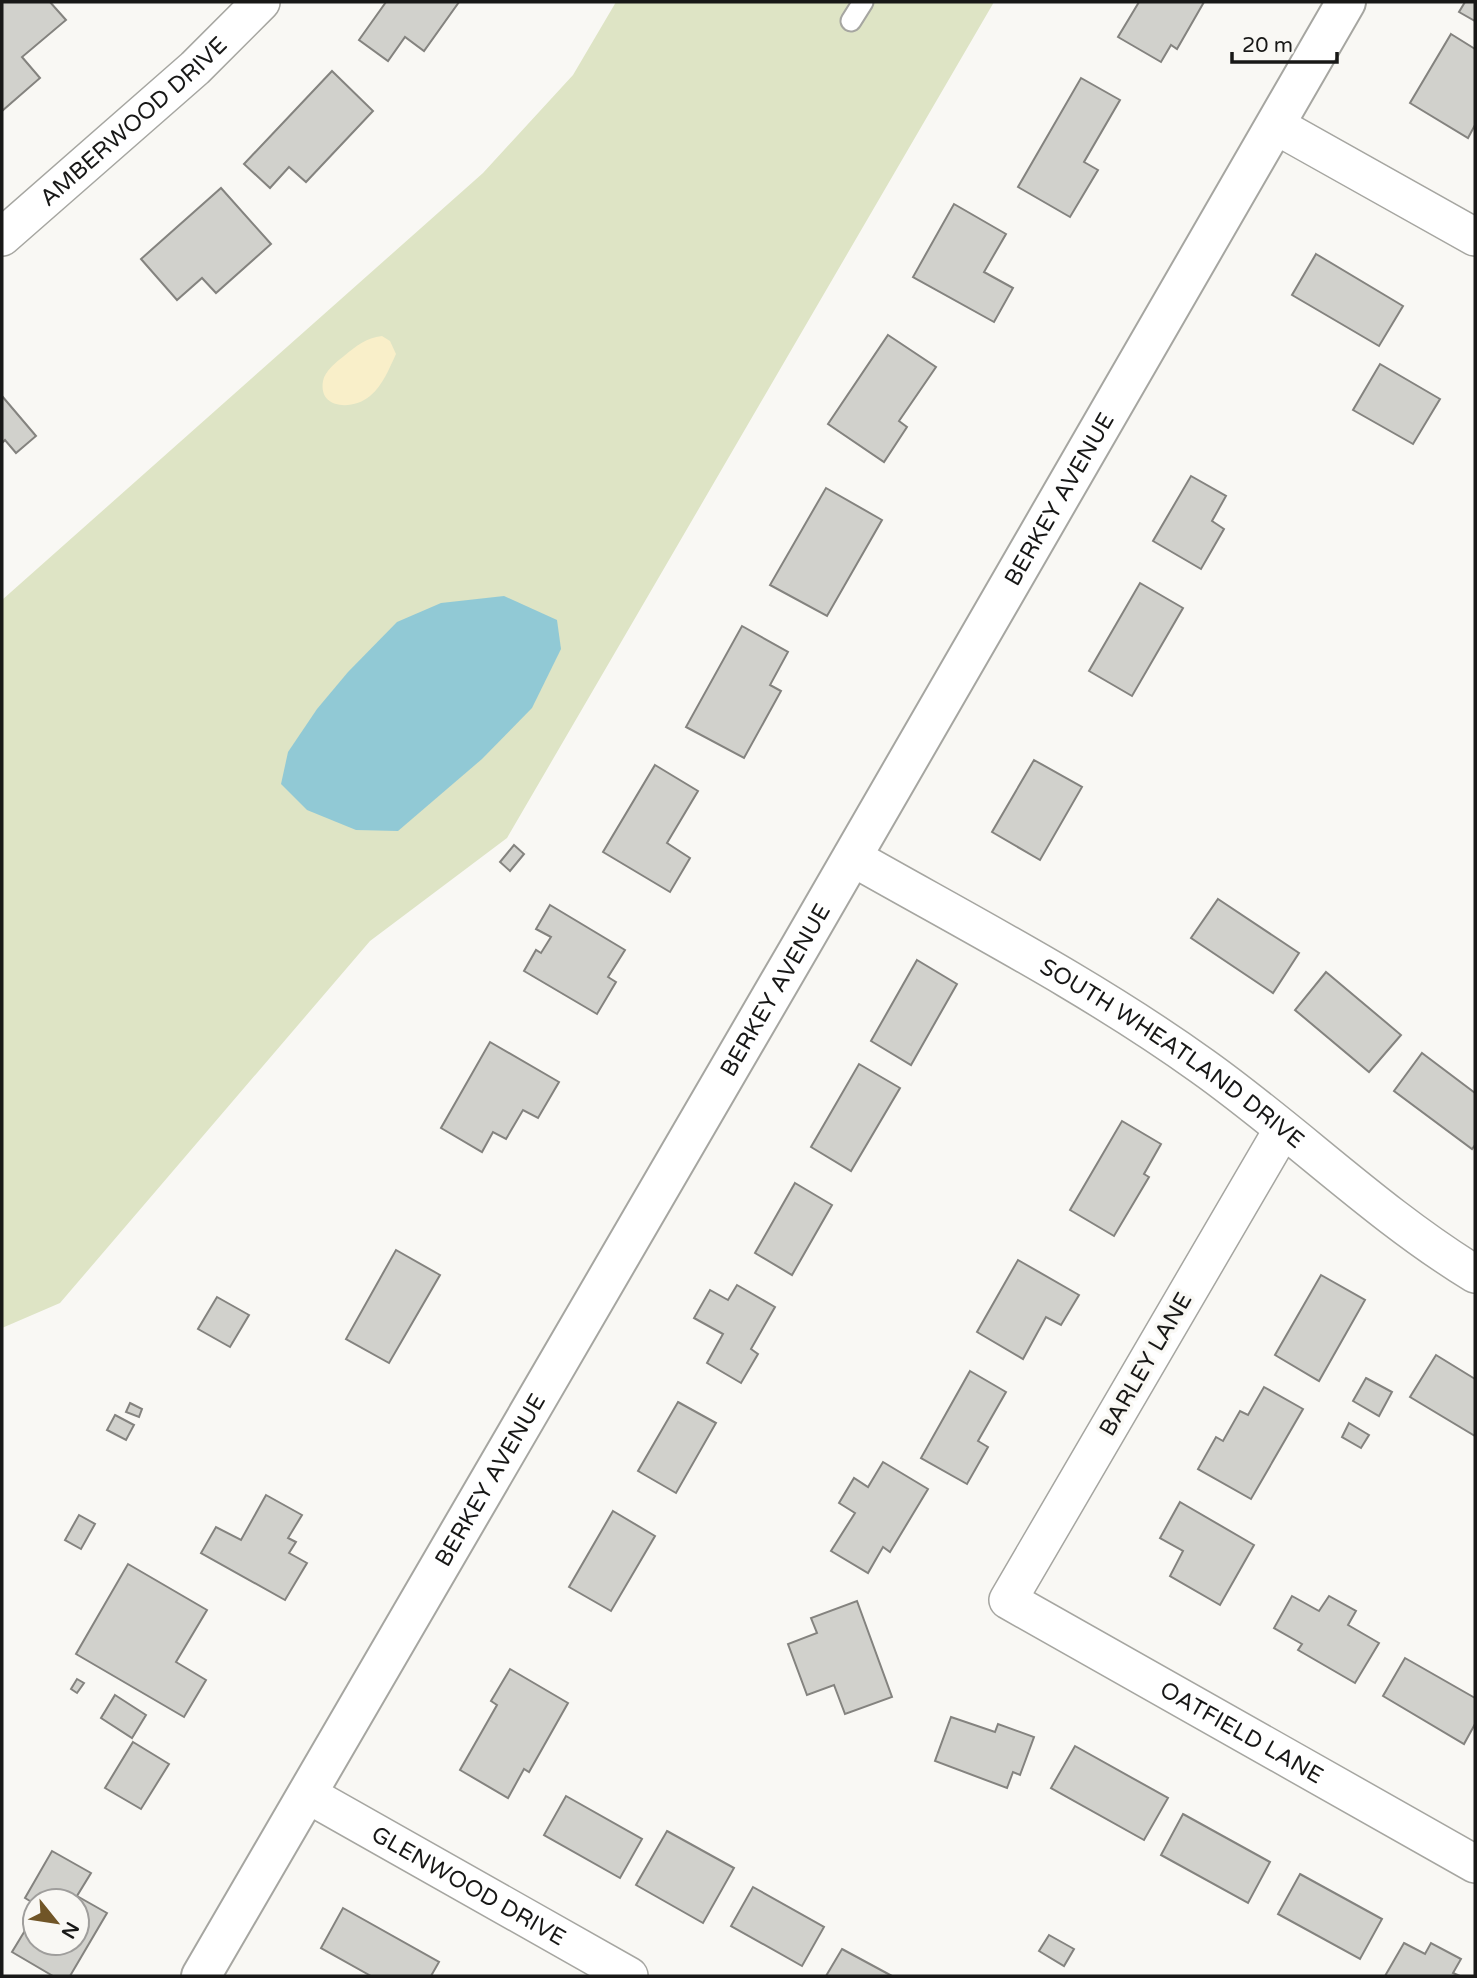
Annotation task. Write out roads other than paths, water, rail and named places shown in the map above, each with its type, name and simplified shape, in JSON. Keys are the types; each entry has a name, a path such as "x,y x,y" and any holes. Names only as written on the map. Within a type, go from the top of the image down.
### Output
{"street":[{"name":"AMBERWOOD DRIVE","path":"2,237 195,68 261,2"},
{"name":"BERKEY AVENUE","path":"201,1976 1346,2"},
{"path":"1275,125 1475,237"},
{"name":"SOUTH WHEATLAND DRIVE","path":"852,857 1127,1014 1237,1091 1399,1222 1475,1274"},
{"name":"BARLEY LANE","path":"1008,1600 1283,1129"},
{"name":"OATFIELD LANE","path":"1008,1600 1475,1864"},
{"name":"GLENWOOD DRIVE","path":"307,1794 629,1976"}],"lane":[{"path":"851,21 863,2"}],"water":[{"path":"504,596 557,620 561,649 532,708 482,759 398,831 356,830 307,810 281,784 288,752 317,709 348,672 397,622 441,603"}]}
